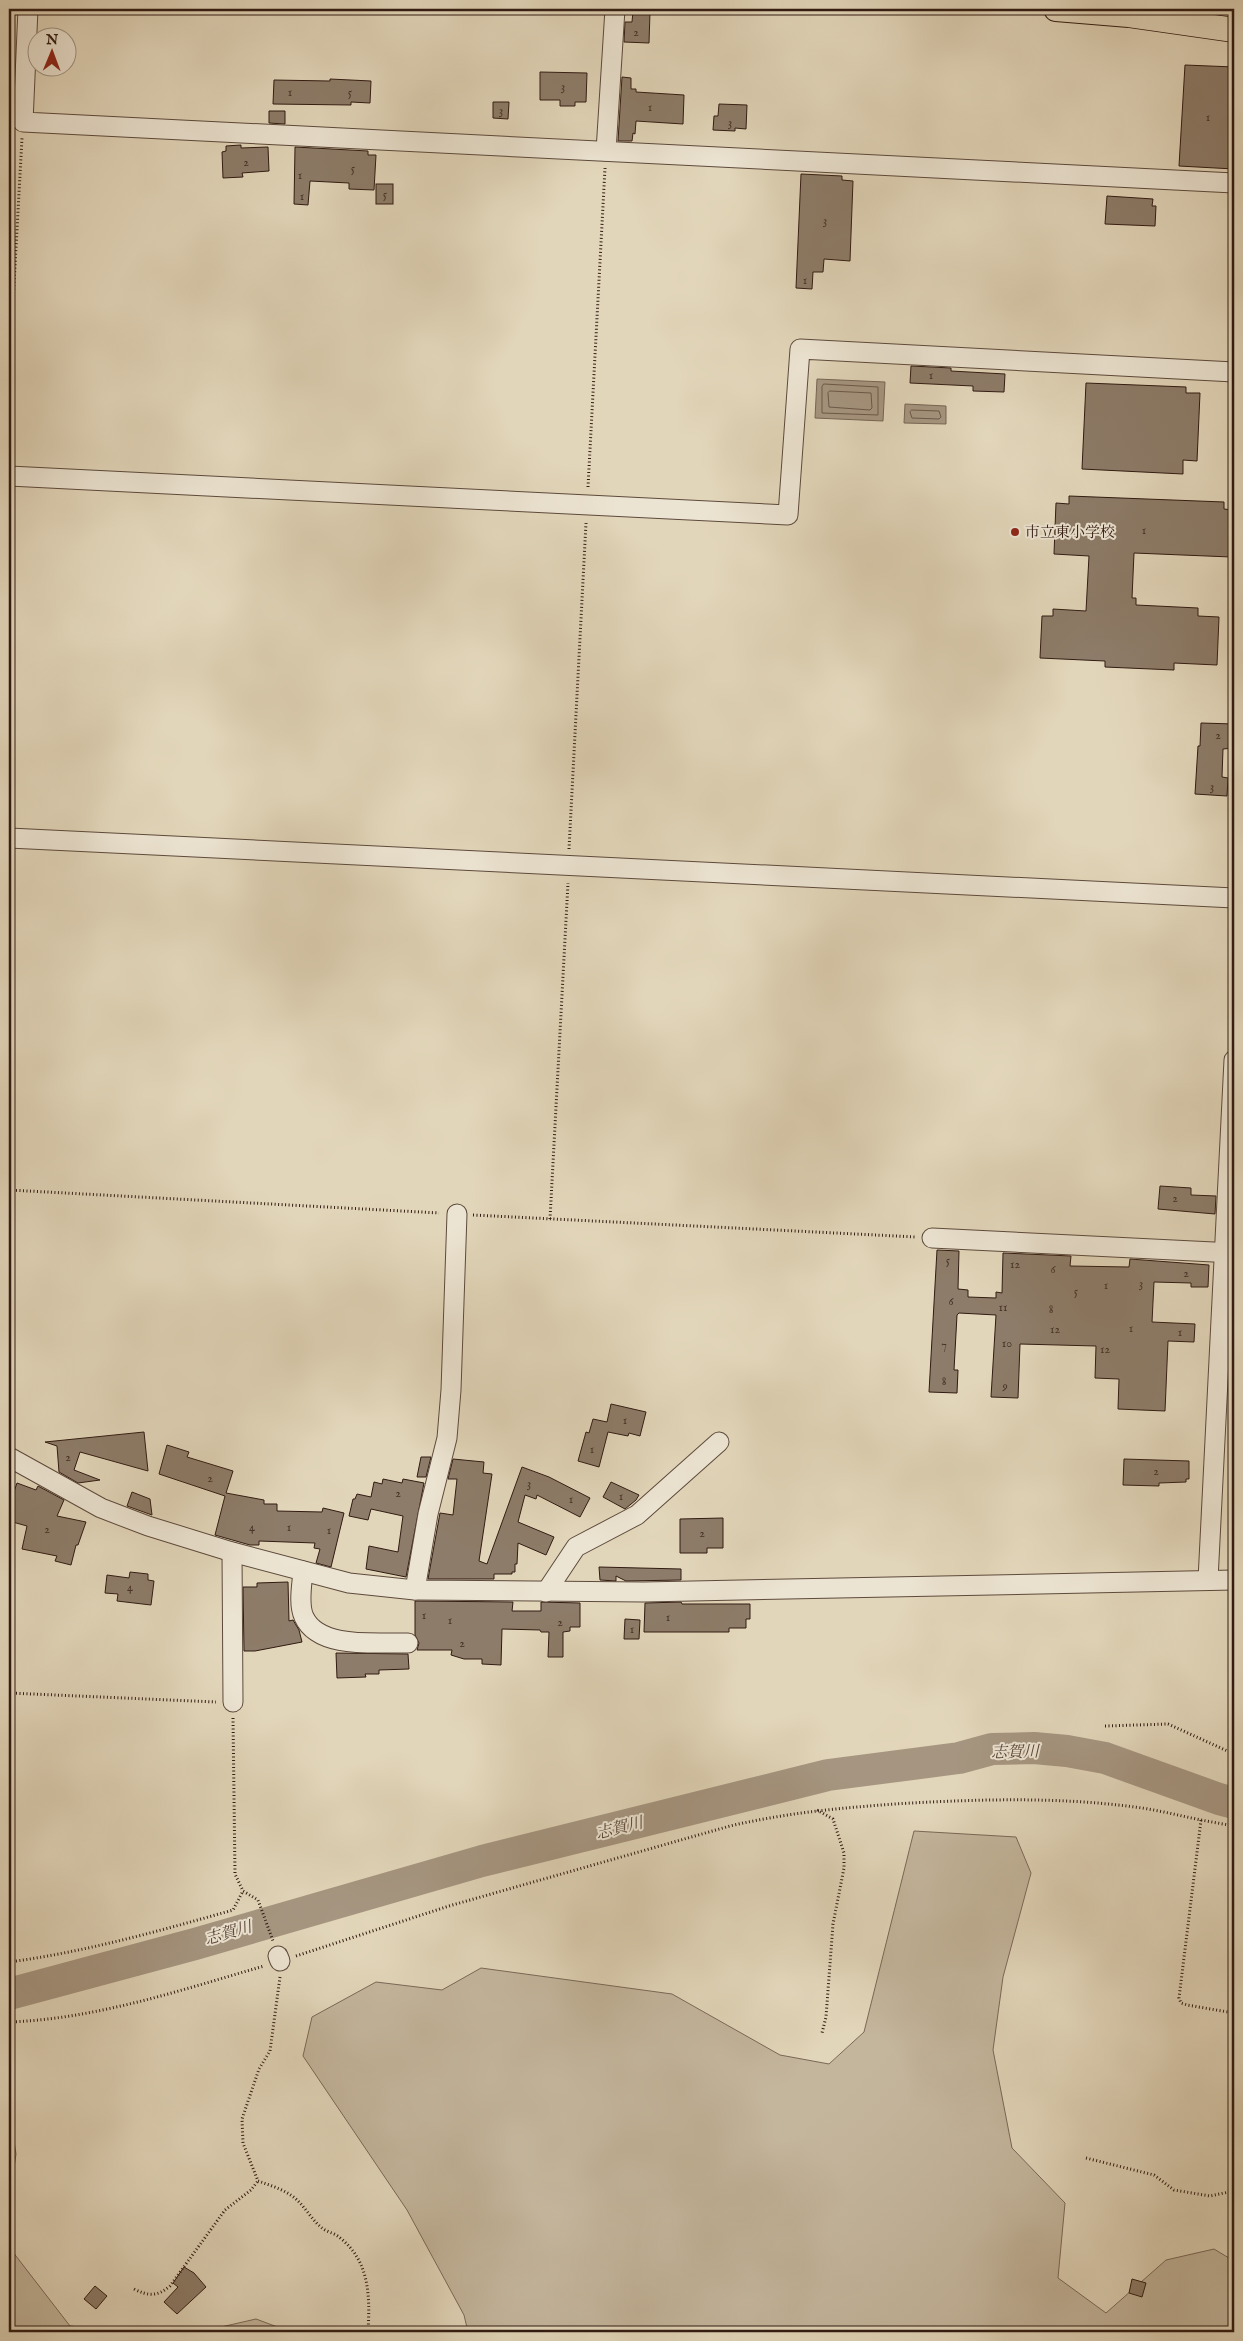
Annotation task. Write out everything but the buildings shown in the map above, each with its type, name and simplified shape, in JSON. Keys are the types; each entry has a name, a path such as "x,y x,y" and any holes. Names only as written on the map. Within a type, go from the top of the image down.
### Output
{"main road":[{"path":"1056,9 1129,15 1234,30"}],"street":[{"path":"28,9 23,122 1234,183"},
{"path":"606,151 615,9"},
{"path":"9,476 788,515 800,349 1234,372"},
{"path":"9,838 1234,898"},
{"path":"1208,1580 1230,1252 1234,1060"},
{"path":"415,1590 428,1514 447,1438 451,1390 457,1214"},
{"path":"932,1238 1230,1252"},
{"path":"546,1592 576,1548 637,1515 719,1442"},
{"path":"9,1457 101,1508 148,1526 232,1552 349,1583 415,1590 644,1592 1234,1580"},
{"path":"232,1552 233,1702"},
{"path":"303,1571 301,1606 304,1618 312,1628 323,1636 351,1642 408,1643"}],"path":[{"path":"9,377 23,122"},
{"path":"550,1219 606,151"},
{"path":"9,1190 932,1238"},
{"path":"9,1693 233,1702 234,1864 238,1884 243,1891 253,1895 261,1907 281,1969 270,2051 259,2069 242,2119 243,2143 258,2181"},
{"path":"1105,1726 1168,1724 1234,1754"},
{"path":"9,2022 68,2016 115,2007 440,1909 730,1826 774,1816 817,1810 981,1800 1055,1801 1141,1808 1234,1826"},
{"path":"817,1810 833,1819 844,1853 844,1868 833,1924 826,2017 822,2033"},
{"path":"1201,1820 1179,1998 1181,2002 1187,2005 1234,2013"},
{"path":"9,1962 59,1956 233,1910 243,1891"},
{"path":"1086,2158 1154,2175 1174,2190 1210,2196 1234,2191"},
{"path":"134,2289 143,2293 162,2292 170,2286 225,2210 251,2190 258,2181"},
{"path":"258,2181 274,2186 298,2200 322,2229 338,2236 358,2254 367,2282 370,2305 368,2332"}],"shaded area":[{"path":"914,1831 1016,1837 1031,1873 1003,1977 993,2050 1012,2148 1065,2203 1058,2278 1106,2313 1166,2260 1214,2249 1234,2261 1234,2332 468,2332 464,2315 407,2210 303,2056 312,2017 376,1982 442,1990 481,1968 672,1994 780,2055 829,2064 864,2032"},
{"path":"9,2109 16,2154 9,2201"},
{"path":"9,2247 70,2326 126,2332 9,2332"},
{"path":"256,2319 291,2332 199,2332"}],"water":[{"path":"817,379 885,382 883,421 815,418"},
{"path":"905,404 946,406 946,424 904,423"}],"waterway":[{"name":"志賀川","path":"9,1994 195,1944 482,1861 828,1775 959,1758 992,1749 1034,1748 1067,1751 1105,1758 1234,1803"}],"place":[{"name":"市立東小学校","path":"1015,532"}]}
